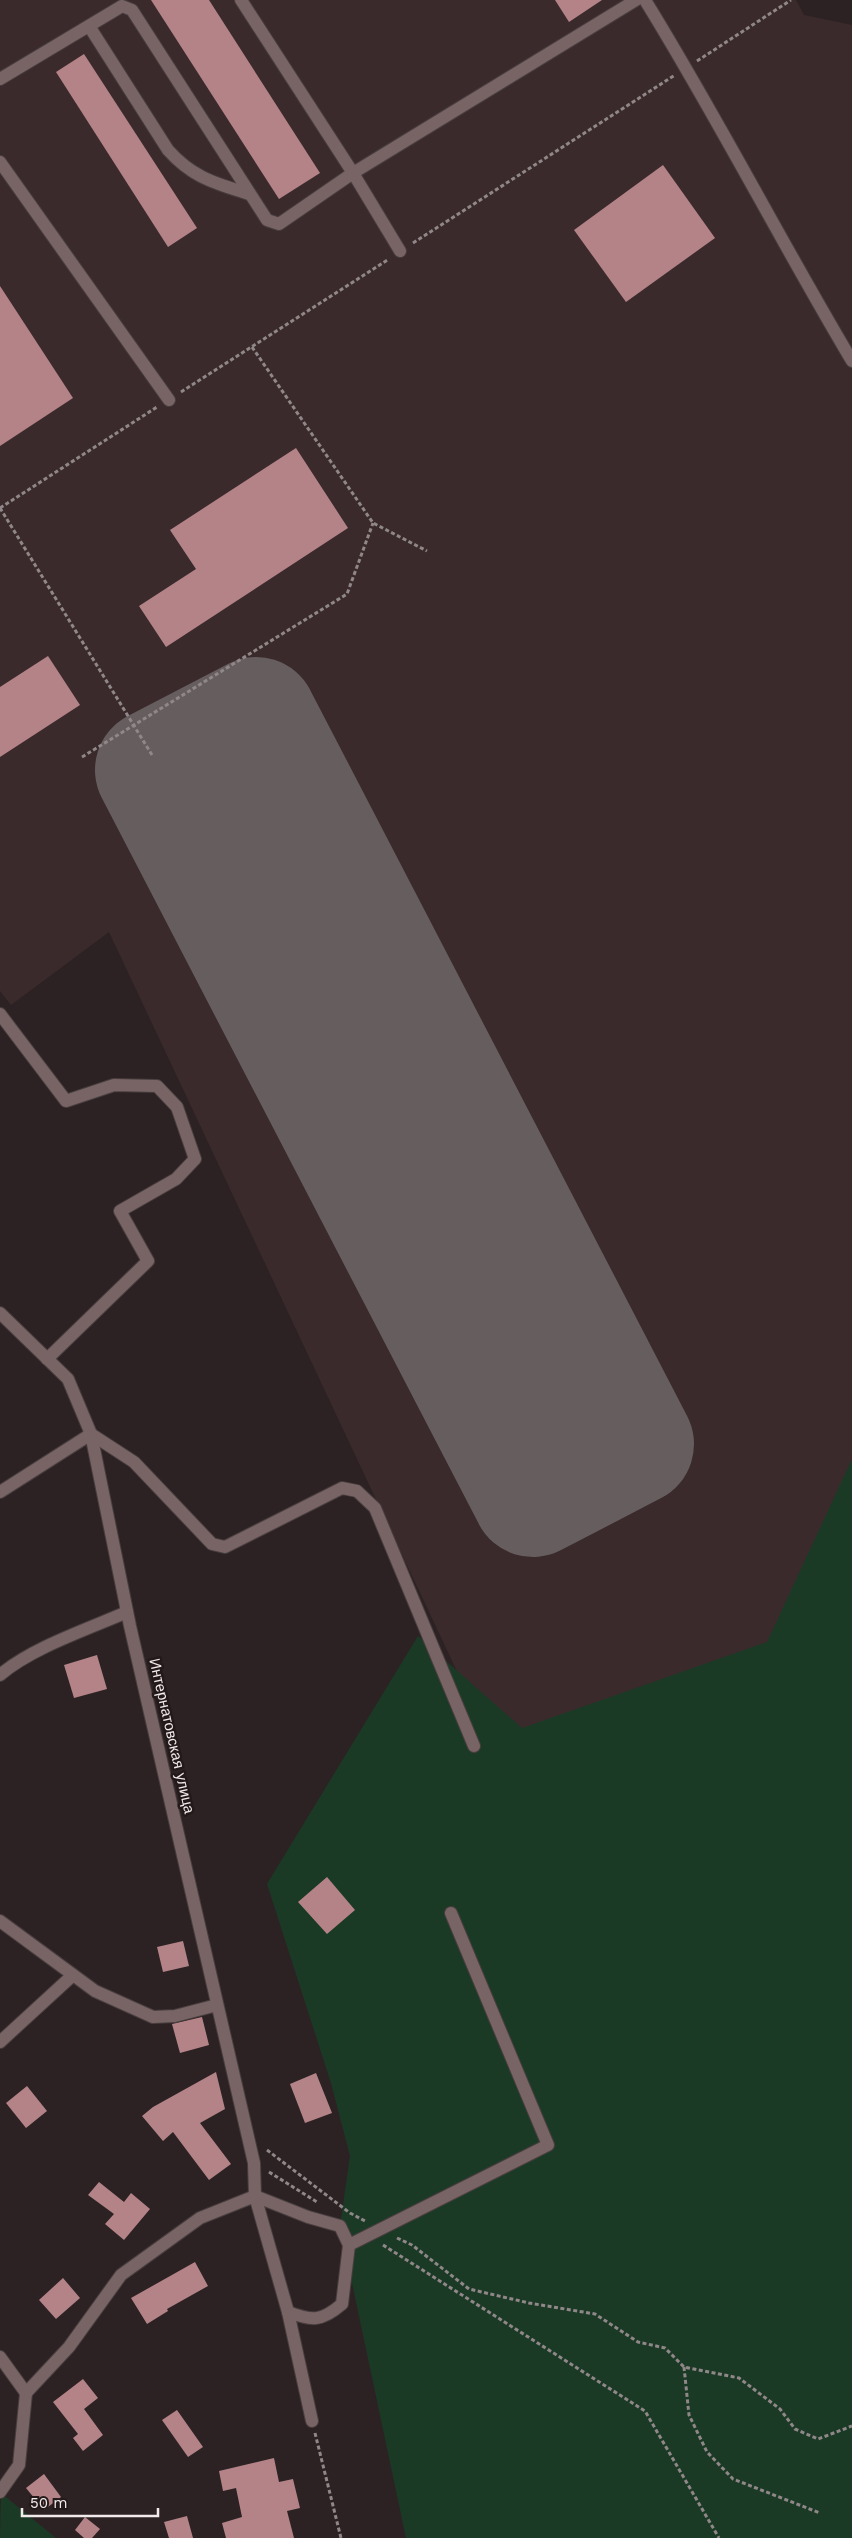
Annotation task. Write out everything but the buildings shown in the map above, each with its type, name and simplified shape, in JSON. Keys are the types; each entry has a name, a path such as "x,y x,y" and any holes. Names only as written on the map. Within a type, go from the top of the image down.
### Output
{"street":[{"path":"241,0 353,173 400,252"},
{"path":"0,79 122,6 132,10 249,194 267,220 279,224 353,173 636,0"},
{"path":"645,0 686,67 797,269 852,361"},
{"path":"89,26 168,150 182,166 204,180 249,194"},
{"path":"0,162 169,400"},
{"path":"0,1014 66,1101 114,1085 156,1086 177,1107 195,1159 176,1179 120,1211 148,1261 47,1359"},
{"name":"Интернатовская улица","path":"0,1313 68,1379 91,1434 127,1612 254,2163 255,2196 288,2312 312,2421"},
{"path":"0,1492 91,1434 134,1462 212,1544 225,1547 342,1488 357,1491 374,1508 474,1746"},
{"path":"0,1675 11,1665 127,1612"},
{"path":"349,2245 548,2145 451,1913"},
{"path":"0,1921 95,1991 153,2017 175,2016 218,2005"},
{"path":"0,2042 73,1976"},
{"path":"0,2492 19,2465 26,2393 70,2348 121,2275 200,2218 255,2196 308,2217 340,2226 349,2245 342,2304 328,2316 309,2320 288,2312"},
{"path":"0,2357 26,2393"}],"path":[{"path":"252,347 373,523 427,552"},
{"path":"0,508 152,755"},
{"path":"82,757 347,594 373,523"},
{"path":"248,2136 350,2213 412,2245 469,2289 529,2303 595,2314 615,2324 638,2342 664,2348 684,2367 739,2378 780,2409 795,2429 818,2439 852,2426"},
{"path":"254,2163 319,2204"},
{"path":"368,2235 645,2411 719,2538"},
{"path":"684,2367 689,2415 707,2452 733,2479 820,2513"},
{"path":"312,2421 341,2538"}],"shaded area":[{"path":"0,0 796,0 804,15 852,25 852,2416 815,2432 109,932 11,1005 0,991"}],"green space":[{"path":"852,1459 852,2538 406,2538 340,2226 350,2156 331,2083 267,1884 418,1636 522,1728 767,1642"},
{"path":"1,2493 56,2538 0,2538"}],"runway":[{"path":"256,718 633,1444 533,1496 156,770 256,718"}]}
